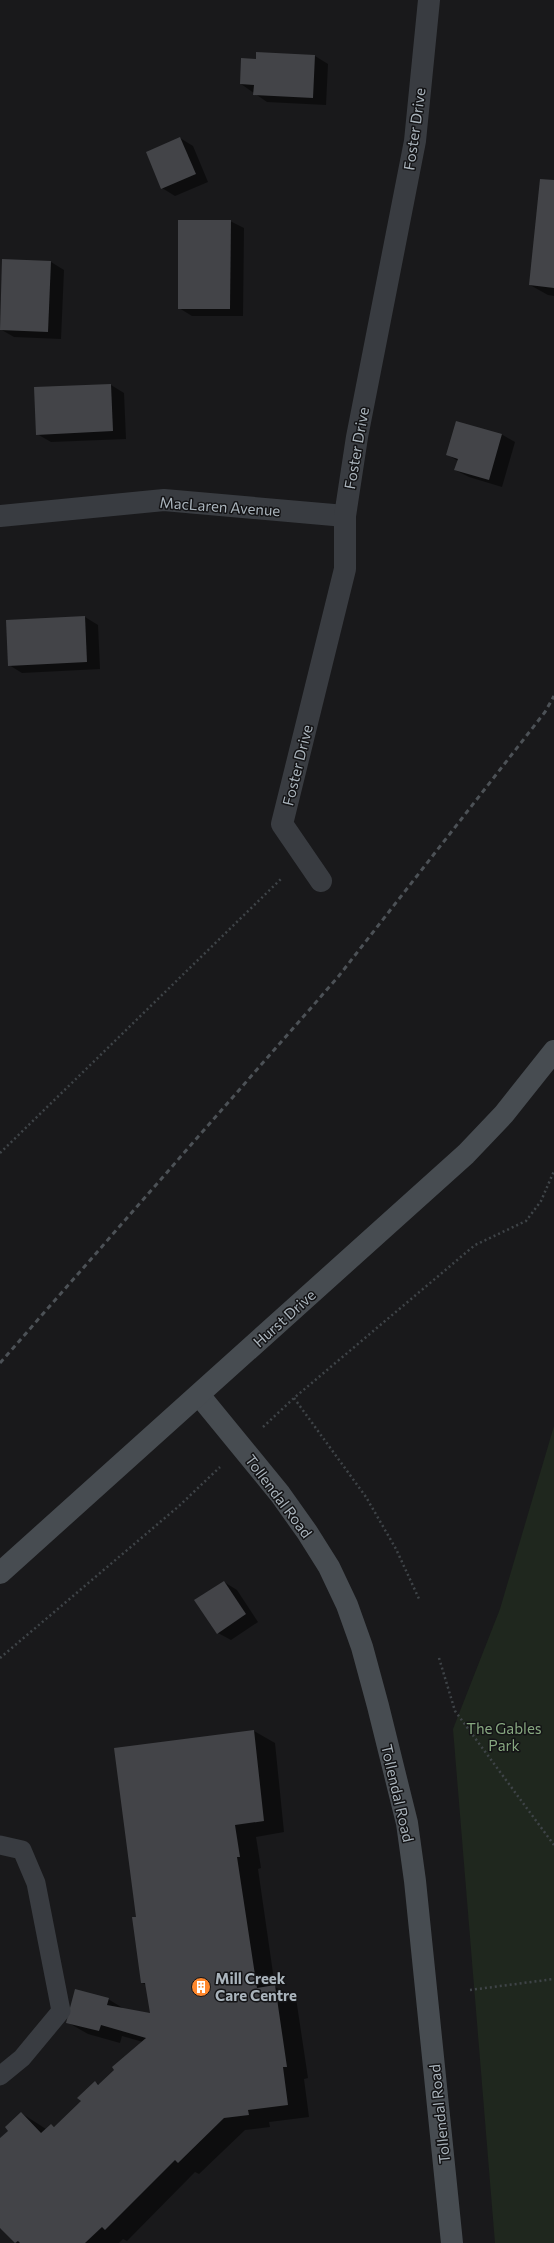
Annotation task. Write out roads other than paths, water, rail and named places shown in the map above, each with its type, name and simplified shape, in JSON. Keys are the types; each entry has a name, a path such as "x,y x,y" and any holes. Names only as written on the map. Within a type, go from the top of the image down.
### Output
{"street":[{"name":"Foster Drive","path":"321,881 282,824 345,569 345,516 357,437 415,141 429,0"},
{"name":"MacLaren Avenue","path":"0,516 164,500 345,516"},
{"name":"Hurst Drive","path":"0,1573 466,1154 504,1114 554,1051"},
{"name":"Tollendal Road","path":"199,1395 280,1494 307,1532 329,1567 341,1592 362,1647 408,1830 417,1897 452,2243"}],"lane":[{"path":"0,1845 22,1850 36,1883 61,2011 22,2058 0,2076"}],"railway":[{"path":"0,1363 338,977 545,712 554,696"}],"place":[{"name":"Mill Creek Care Centre","path":"201,1987"}],"park label":[{"name":"The Gables Park","path":"504,1736"}]}
